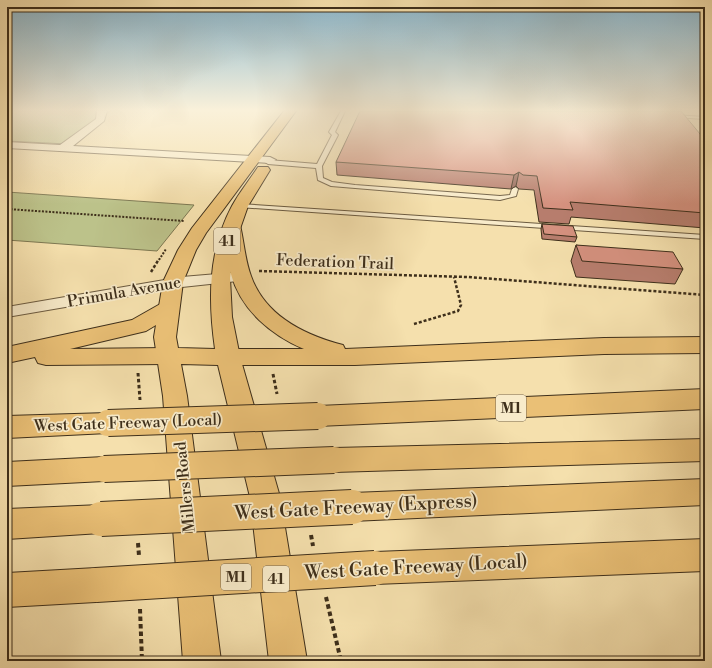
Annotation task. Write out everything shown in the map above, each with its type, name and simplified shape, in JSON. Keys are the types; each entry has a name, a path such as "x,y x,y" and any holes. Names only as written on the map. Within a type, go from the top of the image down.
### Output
{"main road":[{"name":"Millers Road","path":"273,142 240,206 232,225 221,262 221,317 228,356 265,497 288,661"},
{"name":"Millers Road","path":"202,661 175,396 166,338 173,282 187,250 206,223 282,142"},
{"path":"232,225 247,272 252,299 269,318 287,331 317,347 355,357"},
{"path":"7,356 138,326 170,308"},
{"path":"7,356 355,357 589,346 705,345"},
{"name":"West Gate Freeway (Local)","path":"7,427 318,416 705,399"},
{"path":"7,474 334,460 705,450"},
{"name":"West Gate Freeway (Express)","path":"7,524 705,492"},
{"name":"West Gate Freeway (Local)","path":"7,590 375,568 705,555"}],"street":[{"path":"63,148 71,142"},
{"path":"7,145 264,160"},
{"name":"Primula Avenue","path":"7,312 32,309 173,282 220,278 247,272"}],"lane":[{"path":"331,142 319,166 320,179 342,186 500,198 513,196 515,189"},
{"path":"264,160 319,166"},
{"path":"240,206 705,238"}],"path":[{"path":"7,209 206,223"},
{"name":"Federation Trail","path":"247,272 259,271 454,277 655,290 705,295"},
{"path":"414,324 458,311 461,305 454,277"}],"green space":[{"path":"30,142 69,142 67,144"},
{"path":"7,192 194,205 157,251 7,240"}],"building":[{"path":"345,142 705,142 705,213 570,202 573,210 543,208 537,176 523,175 519,172 514,175 336,162"},
{"path":"542,224 573,226 577,237 544,234"},
{"path":"576,245 673,252 683,269 582,261"}]}
